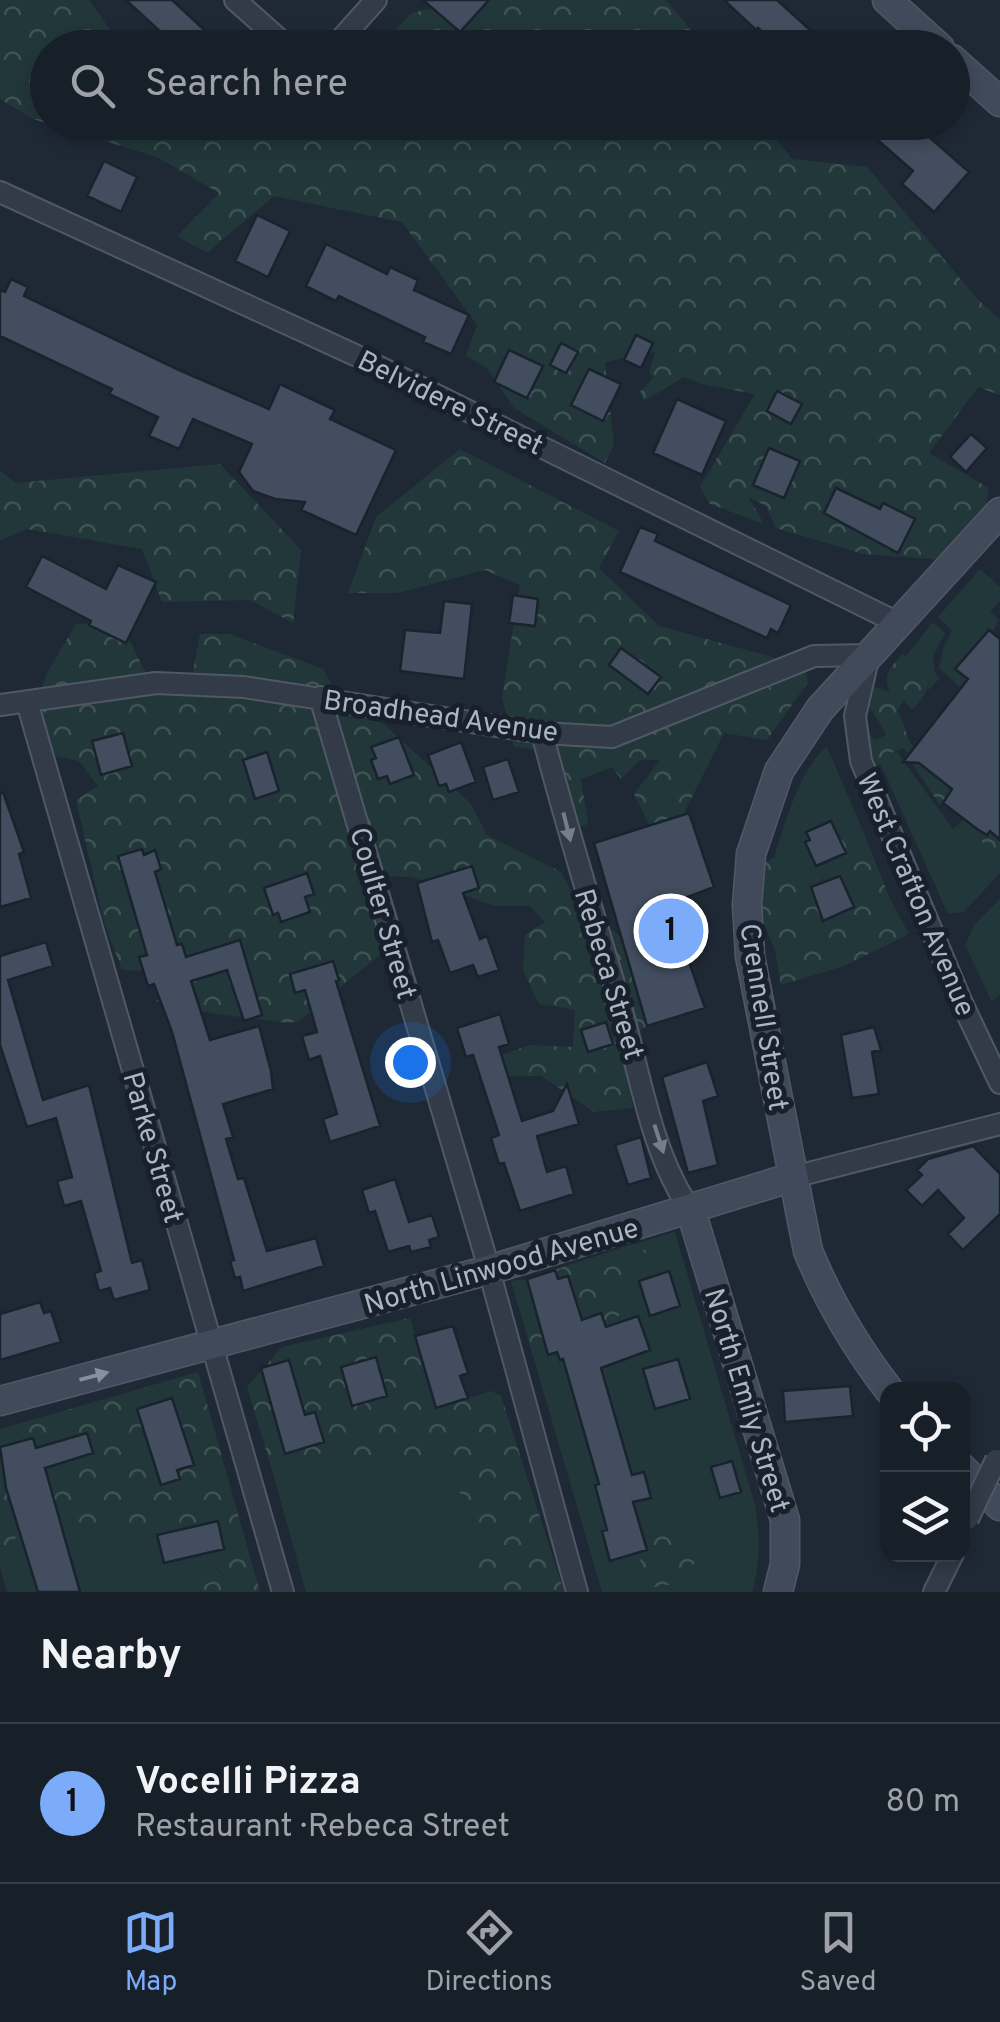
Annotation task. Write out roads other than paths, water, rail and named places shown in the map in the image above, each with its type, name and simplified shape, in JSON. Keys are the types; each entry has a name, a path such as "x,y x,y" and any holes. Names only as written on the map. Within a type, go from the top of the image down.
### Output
{"street":[{"path":"235,0 269,30"},
{"path":"349,30 376,0"},
{"path":"887,0 920,30"},
{"path":"970,75 1000,102"},
{"name":"Belvidere Street","path":"0,192 355,355 898,623"},
{"name":"West Crafton Avenue","path":"1000,512 869,656 855,716 860,761 1000,1084"},
{"name":"Broadhead Avenue","path":"0,705 156,683 320,697 542,733 612,737 814,656 869,656"},
{"name":"Crennell Street","path":"869,656 820,710 779,771 751,854 746,906 750,956 808,1251 826,1296 850,1338 883,1382"},
{"name":"Coulter Street","path":"320,697 488,1270 577,1592"},
{"name":"Parke Street","path":"27,702 282,1592"},
{"name":"Rebeca Street","path":"542,733 657,1137 676,1189 691,1210"},
{"name":"North Linwood Avenue","path":"0,1402 488,1270 793,1177 1000,1124"},
{"name":"North Emily Street","path":"691,1210 785,1520 785,1564 778,1592"},
{"path":"970,1517 999,1454"},
{"path":"966,1472 1000,1506"},
{"path":"934,1592 948,1562"}],"place":[{"name":"Vocelli Pizza","path":"671,931"}]}
